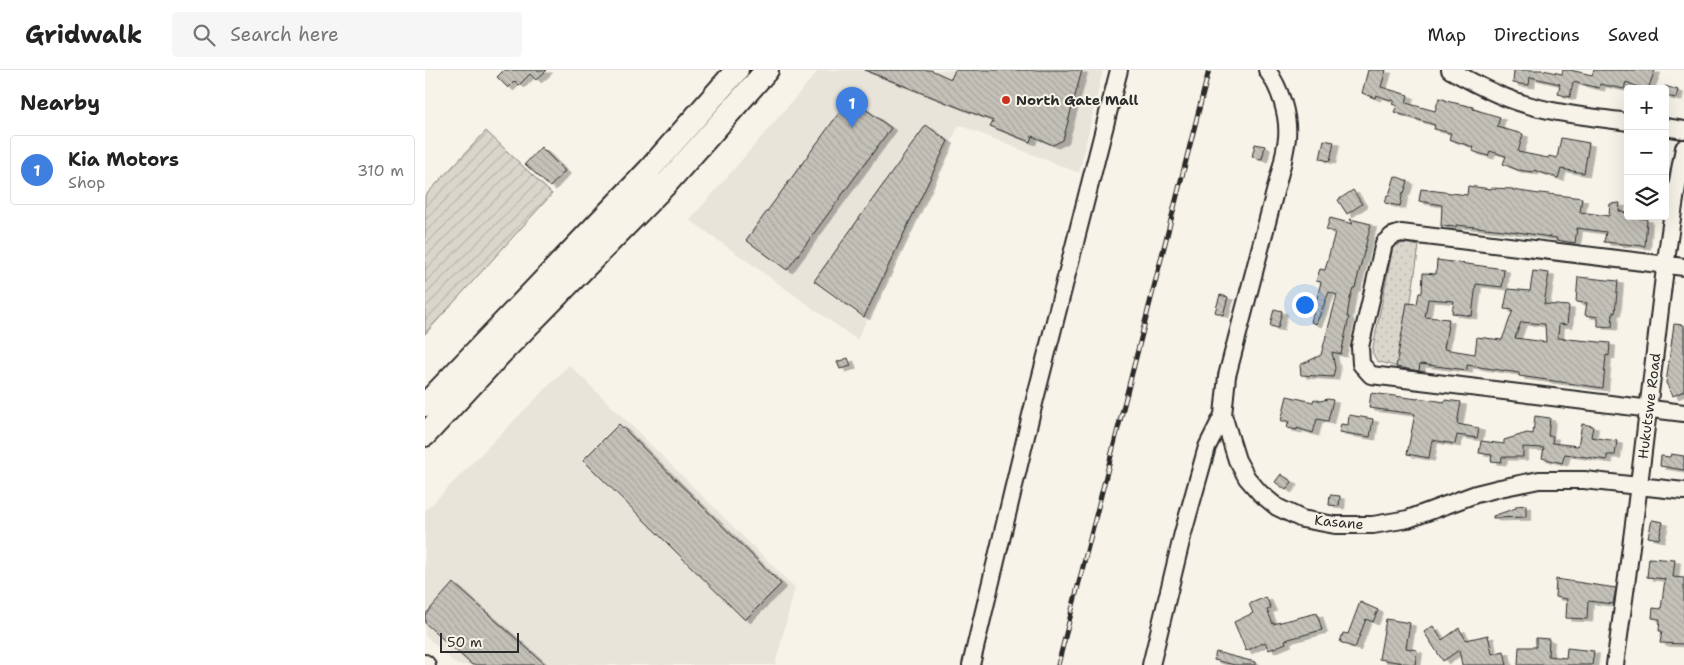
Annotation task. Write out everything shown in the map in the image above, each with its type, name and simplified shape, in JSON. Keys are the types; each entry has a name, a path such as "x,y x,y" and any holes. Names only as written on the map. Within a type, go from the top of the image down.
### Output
{"highway":[{"path":"425,405 649,170 737,70"},
{"path":"425,435 501,353 667,183 767,70"}],"street":[{"path":"971,665 1031,415 1119,70"},
{"name":"Kasane","path":"1267,70 1277,87 1283,104 1287,137 1281,171 1227,376 1223,415 1237,460 1247,478 1260,493 1277,507 1302,519 1335,525 1373,525 1408,519 1476,494 1539,480 1584,480 1684,491"},
{"path":"1450,70 1503,97 1543,109 1624,121"},
{"path":"1669,128 1684,130"},
{"name":"Hukutswe Road","path":"1615,665 1649,409 1665,265 1684,148"},
{"path":"1684,267 1401,234 1392,236 1384,243 1360,347 1361,364 1371,375 1684,413"},
{"path":"1151,665 1183,533 1207,448 1223,415"}],"shaded area":[{"path":"819,70 1103,70 1079,173 959,125 857,340 690,220"},
{"path":"486,131 552,194 425,334 425,196"},
{"path":"1404,243 1419,246 1401,368 1377,361 1372,352 1393,247"},
{"path":"569,365 795,588 775,665 457,665 425,635 425,511"}],"building":[{"path":"504,70 547,70 536,80 530,74 519,85 515,81 508,88 497,77"},
{"name":"North Gate Mall","path":"864,70 931,70 951,79 955,70 1082,70 1063,140 1053,145 1032,136 1030,142 990,126 993,121"},
{"path":"1368,70 1386,70 1381,87 1408,95 1406,103 1435,111 1439,98 1473,107 1473,109 1500,117 1497,127 1523,134 1518,152 1557,158 1561,138 1589,143 1584,173 1561,169 1558,178 1534,170 1533,172 1518,170 1503,164 1506,156 1490,151 1488,156 1472,151 1473,147 1449,139 1451,133 1434,129 1435,125 1394,112 1397,106 1392,104 1394,101 1376,95 1375,98 1362,93"},
{"path":"1514,70 1543,70 1562,74 1563,70 1570,70 1592,75 1594,70 1655,70 1649,85 1633,85 1626,82 1624,89 1600,84 1599,88 1573,82 1570,97 1558,94 1560,84 1530,77 1529,85 1513,83"},
{"path":"1669,87 1678,90 1676,98 1669,97"},
{"path":"850,98 891,128 787,270 746,240"},
{"path":"926,125 948,141 864,317 814,281"},
{"path":"1324,140 1334,142 1330,161 1320,159"},
{"path":"1255,144 1265,146 1262,159 1252,157"},
{"path":"541,147 565,171 550,187 525,164"},
{"path":"1395,176 1408,181 1400,206 1385,203"},
{"path":"1468,186 1513,189 1539,194 1582,198 1580,212 1609,216 1610,204 1620,203 1619,211 1624,212 1624,220 1647,220 1645,246 1604,242 1606,232 1577,228 1575,243 1556,240 1557,238 1504,230 1456,225 1456,227 1441,226 1442,205 1419,201 1421,189 1467,195"},
{"path":"1353,190 1362,204 1347,214 1338,200"},
{"path":"1330,218 1353,224 1350,219 1371,224 1355,288 1353,288 1350,298 1347,317 1349,317 1341,354 1332,352 1335,368 1333,377 1301,375 1300,365 1321,355 1337,295 1329,292 1316,324 1311,322 1321,282 1316,281 1320,269 1325,270 1335,232 1326,230"},
{"path":"1437,260 1504,269 1502,287 1476,284 1472,316 1452,313 1454,301 1428,299 1425,317 1449,319 1444,349 1475,354 1477,337 1502,340 1513,310 1504,309 1508,289 1530,291 1533,271 1549,273 1544,304 1569,306 1567,325 1559,324 1558,338 1610,343 1609,356 1606,355 1603,388 1519,376 1519,373 1467,365 1467,370 1420,364 1419,371 1396,367 1407,303 1417,304 1419,293 1422,293 1423,273 1436,274","holes":["1521,322 1545,324 1546,342 1515,338"]},
{"path":"1578,277 1618,281 1612,327 1598,326 1598,317 1585,315 1587,303 1576,302"},
{"path":"1220,295 1228,297 1223,315 1215,312"},
{"path":"1274,309 1282,311 1278,328 1270,326"},
{"path":"1674,324 1684,325 1684,391 1673,396 1666,383"},
{"path":"848,358 851,366 840,369 837,362"},
{"path":"1371,393 1445,402 1445,400 1461,402 1457,424 1479,428 1477,438 1457,435 1455,444 1432,440 1429,458 1407,454 1415,414 1369,408"},
{"path":"1287,396 1313,402 1314,399 1321,401 1333,400 1328,421 1317,419 1313,433 1297,428 1297,430 1287,428 1289,421 1281,421"},
{"path":"1349,415 1373,419 1370,437 1339,432 1341,424 1348,425"},
{"path":"1535,416 1550,418 1548,436 1553,436 1552,443 1578,446 1582,424 1593,426 1591,437 1617,441 1615,455 1607,455 1607,460 1565,454 1562,463 1542,458 1544,448 1523,447 1523,457 1502,457 1501,462 1491,461 1492,455 1479,453 1481,441 1504,444 1504,440 1527,433 1533,434"},
{"path":"619,424 781,584 745,620 583,460"},
{"path":"1671,454 1684,456 1684,470 1660,466 1661,456 1670,457"},
{"path":"1281,474 1292,482 1286,490 1275,482"},
{"path":"1330,495 1340,496 1339,506 1329,505"},
{"path":"1526,505 1526,517 1493,518 1493,516 1516,508 1516,506"},
{"path":"1652,520 1663,522 1659,539 1648,537"},
{"path":"1649,558 1675,560 1673,577 1684,578 1684,644 1660,643 1662,631 1659,631 1660,619 1652,618 1653,608 1661,609 1665,579 1647,577"},
{"path":"1556,579 1616,588 1613,604 1588,601 1587,619 1566,618 1567,599 1555,597"},
{"path":"453,583 546,665 472,665 425,623 425,615"},
{"path":"1266,597 1271,608 1267,610 1273,624 1317,613 1322,630 1285,640 1286,643 1269,650 1265,642 1246,651 1234,622 1253,613 1249,604"},
{"path":"1360,602 1378,610 1373,622 1366,619 1355,648 1340,642 1343,633 1348,634"},
{"path":"1386,619 1410,623 1406,648 1417,650 1415,665 1379,659"},
{"path":"1433,626 1442,640 1459,628 1466,640 1488,635 1492,654 1504,651 1507,665 1462,665 1459,650 1443,661 1424,632"},
{"path":"1536,638 1549,639 1548,656 1566,658 1567,648 1594,651 1592,665 1518,665 1519,647 1536,647"},
{"path":"1216,652 1255,662 1255,665 1235,665 1214,660"}],"railway":[{"path":"1058,665 1209,70"}],"place":[{"name":"North Gate Mall","path":"1006,100"},
{"name":"Kia Motors","path":"852,128"}]}
